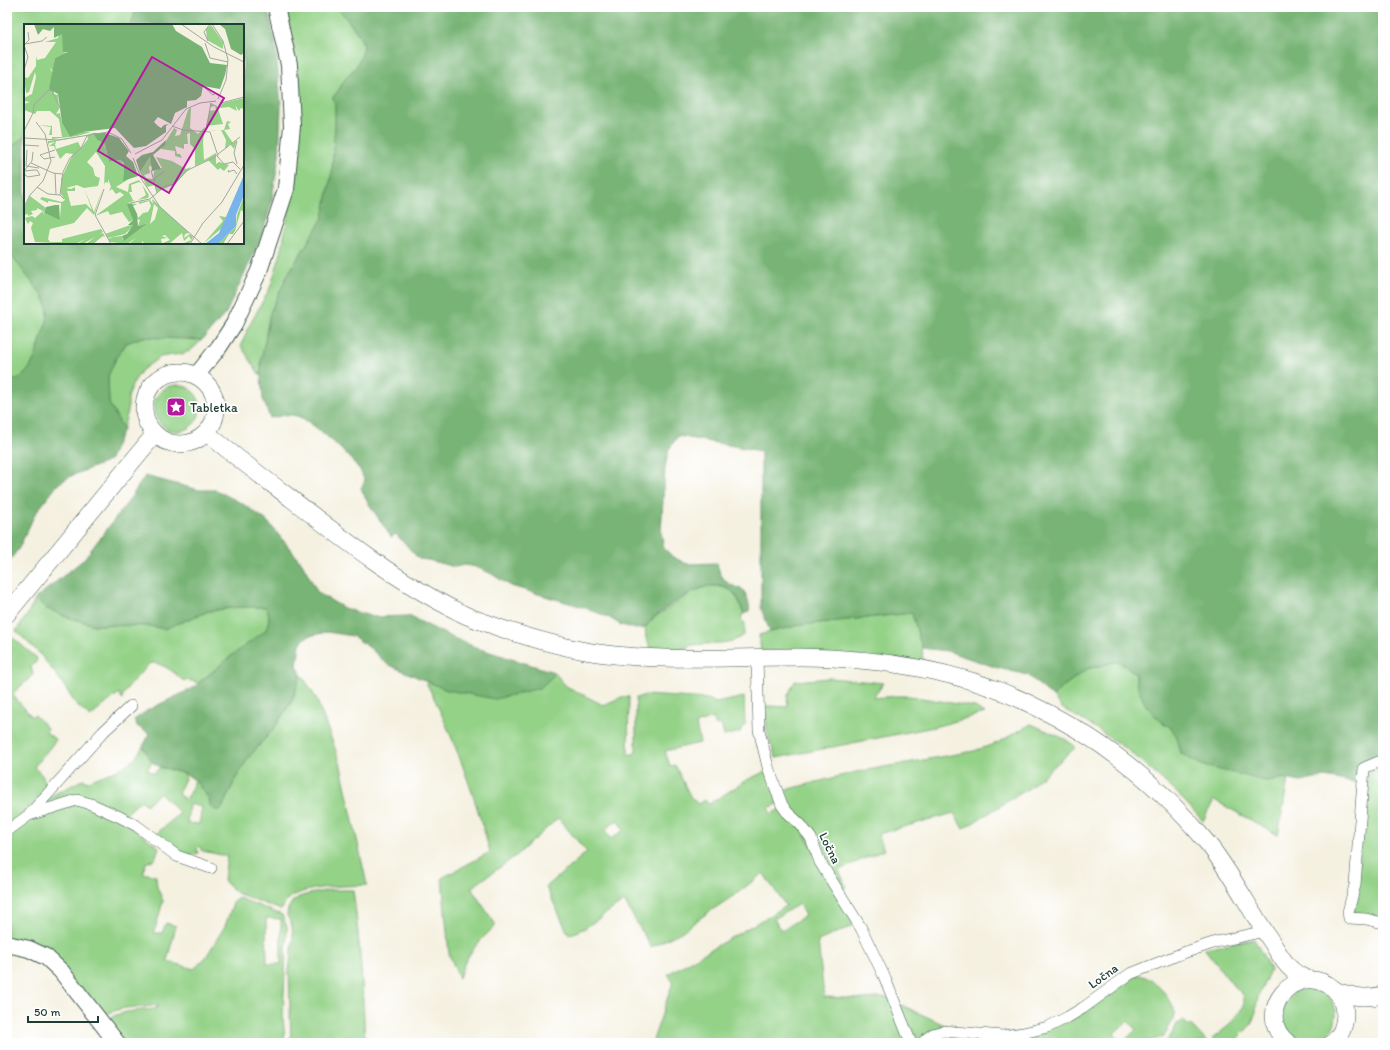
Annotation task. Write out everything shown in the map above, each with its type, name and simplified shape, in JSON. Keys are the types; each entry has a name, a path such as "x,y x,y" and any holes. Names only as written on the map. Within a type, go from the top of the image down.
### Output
{"main road":[{"path":"196,376 219,347 234,324 259,270 286,189 292,126 289,65 276,7"},
{"path":"174,372 186,372 196,376 205,383 212,392 216,402 216,413 213,424 207,433 198,440 187,444 175,445 154,435 148,426 144,414 144,403 147,392 154,383 163,376 174,372"},
{"path":"207,433 337,535 403,580 463,614 529,638 565,647 599,653 680,659 801,657 854,659 910,666 950,675 990,688 1029,703 1070,724 1114,754 1153,786 1182,815 1230,873 1260,932 1281,968 1283,980 1280,996 1275,1007 1274,1018 1277,1029 1288,1043"},
{"path":"7,614 154,435"},
{"path":"1260,932 1291,969 1308,979"},
{"path":"7,944 29,949 46,957 61,971 117,1043"},
{"path":"1280,996 1287,988 1297,982 1308,979 1319,980 1337,991 1354,997 1377,996"},
{"path":"1337,991 1345,1011 1339,1035"},
{"path":"1339,1035 1359,1004 1377,996"}],"street":[{"name":"Ločna","path":"758,657 760,736 768,767 782,805 811,838 820,862 861,928 884,976 911,1043"},
{"path":"7,831 29,815 103,732 131,706"},
{"path":"1383,760 1364,768 1355,885 1348,912 1349,918 1366,919 1383,923"},
{"path":"29,815 76,800 91,804 137,826 177,856 210,868"},
{"name":"Ločna","path":"923,1043 933,1034 943,1031 1003,1036 1048,1027 1083,1008 1130,974 1216,942 1260,932"}],"green space":[{"path":"7,7 134,7 135,12 131,24 24,24 24,137 7,150"},
{"path":"134,7 267,7 275,42 281,106 279,156 271,204 262,236 226,313 202,340 142,337 126,343 116,358 108,376 109,403 123,429 109,461 73,475 59,483 35,514 19,548 7,564 7,380 22,376 28,371 36,355 48,319 48,310 43,296 7,250 7,150 24,137 24,244 244,244 244,24 131,24 135,12"},
{"path":"286,7 337,7 357,32 364,45 362,55 356,67 345,79 333,97 335,105 335,124 332,172 323,218 288,274 270,313 261,362 261,377 241,346 248,328 270,288 281,253 297,165 300,115 297,69"},
{"path":"337,7 1383,7 1383,752 1368,761 1363,759 1362,765 1357,771 1360,784 1325,777 1300,782 1282,778 1270,782 1204,766 1188,758 1181,753 1176,735 1170,727 1154,715 1145,704 1138,688 1135,673 1118,661 1087,669 1061,688 1053,697 1028,675 998,668 947,651 922,648 912,613 800,625 770,632 761,607 761,451 678,436 669,449 665,467 661,532 664,548 673,557 687,564 717,563 718,568 725,580 732,586 741,588 748,599 749,611 744,614 738,598 733,592 724,587 710,586 697,590 680,599 653,618 645,628 636,629 621,625 608,617 586,608 511,586 490,573 476,567 464,565 455,567 419,559 396,534 391,537 367,501 361,488 365,481 360,470 348,456 322,432 304,419 291,415 270,418 263,399 261,362 270,313 288,274 323,218 332,172 335,124 335,105 333,97 345,79 356,67 362,55 364,45 357,32"},
{"path":"7,250 43,296 47,305 48,319 36,355 28,371 15,379 7,380"},
{"path":"152,336 202,340 190,351 160,357 142,370 133,383 128,398 128,411 123,429 109,403 108,376 116,358 127,343 142,337"},
{"path":"172,385 182,385 190,389 196,395 200,403 200,413 196,421 190,427 182,431 172,431 164,427 158,421 154,413 154,403 158,395 164,389"},
{"path":"145,476 199,490 216,490 243,504 267,521 302,563 318,593 344,608 373,617 409,616 449,636 480,649 554,672 553,676 540,688 495,699 447,690 387,664 370,648 353,636 327,632 309,636 300,644 297,666 301,674 292,701 275,727 249,757 236,778 221,810 215,810 210,805 209,799 195,780 186,774 160,767 152,762 143,746 150,734 137,726 134,720 148,710 195,687 227,659 266,630 269,619 268,610 265,607 239,607 209,611 164,629 149,626 94,625 64,616 45,608 36,598 83,560 128,502"},
{"path":"708,586 723,587 728,589 736,596 744,614 742,615 741,620 745,623 744,635 731,642 692,645 682,649 656,650 650,647 646,638 645,628 652,619 693,592"},
{"path":"36,598 46,608 64,616 94,625 149,626 164,628 209,611 239,607 265,607 268,610 269,619 266,630 198,683 182,680 168,668 159,664 150,663 129,686 122,699 119,693 90,717 75,703 61,681 39,653 16,631 29,612"},
{"path":"912,613 922,648 923,661 761,650 759,635 770,632 800,625"},
{"path":"7,633 37,658 36,662 31,666 33,675 12,694 32,717 35,715 47,728 46,732 56,740 34,767 42,775 47,785 39,798 7,827"},
{"path":"1118,661 1135,673 1138,688 1162,722 1170,727 1177,735 1181,753 1234,772 1267,781 1288,779 1278,835 1214,800 1203,821 1176,792 1129,751 1094,727 1062,708 1053,697 1061,688 1087,669"},
{"path":"554,672 566,686 603,705 622,697 629,696 628,755 636,753 636,698 645,695 708,699 716,703 744,697 745,724 740,732 724,736 721,724 716,726 713,718 696,724 700,743 665,751 670,766 675,765 690,796 698,804 705,800 709,804 747,780 766,771 778,804 768,808 771,814 780,809 801,829 857,924 818,941 824,997 863,999 891,997 908,1043 652,1043 673,982 668,974 786,906 763,873 739,892 681,932 651,947 624,901 585,928 569,935 546,887 587,852 558,818 517,855 471,888 496,925 469,955 459,978 449,954 442,878 490,852 462,764 445,721 425,680 447,690 553,676","holes":["617,820 624,830 611,839 605,830","799,904 805,916 781,930 774,919"]},
{"path":"301,674 316,698 340,762 367,885 328,887 308,890 291,897 281,910 237,893 224,881 227,856 202,851 199,846 197,848 198,853 187,855 169,847 154,836 180,813 160,793 146,805 141,800 124,816 92,800 45,809 43,803 53,795 84,779 86,782 117,770 135,759 143,746 152,762 147,769 154,774 160,767 185,774 186,776 178,794 186,800 195,780 209,799 221,810 236,778 249,757 275,727 292,701","holes":["189,804 202,807 199,824 187,823"]},
{"path":"830,678 884,683 873,698 910,696 975,707 985,713 934,727 776,758 767,731 766,706 788,707 787,697 795,681"},
{"path":"1031,724 1065,739 1076,747 1029,788 963,829 954,813 878,834 884,850 839,870 846,887 841,890 788,809 781,791 856,772 974,751 997,743"},
{"path":"1383,763 1383,773 1380,773 1380,790 1383,791 1383,918 1353,914 1365,805 1368,802 1367,770"},
{"path":"79,803 117,817 159,847 155,859 146,863 143,873 156,876 157,887 163,901 154,933 162,933 166,923 176,926 167,961 194,969 206,957 225,926 234,901 239,898 282,915 287,927 283,1015 285,1043 122,1043 106,1021 111,1017 123,1013 154,1009 159,1006 158,1004 153,1006 120,1009 101,1015 78,988 7,937 7,833 24,821","holes":["266,918 281,919 281,964 267,964"]},
{"path":"330,890 353,890 361,966 365,1043 291,1043 289,971 293,937 292,926 287,915 288,909 292,902 299,897"},
{"path":"1254,939 1270,970 1258,997 1256,1012 1251,1025 1233,1043 1215,1043 1212,1039 1227,1027 1244,1006 1244,996 1228,979 1204,948"},
{"path":"1138,975 1143,976 1155,983 1165,993 1174,1010 1173,1018 1166,1034 1160,1038 1139,1042 1123,1042 1136,1030 1128,1021 1114,1033 1118,1039 1114,1043 973,1043 967,1035 1035,1032"},
{"path":"1309,988 1319,990 1328,996 1334,1005 1336,1015 1334,1025 1328,1034 1319,1040 1309,1042 1299,1040 1290,1034 1284,1025 1282,1015 1284,1005 1290,996 1299,990"},
{"path":"899,1004 949,1027 919,1043 915,1043"},
{"path":"1183,1021 1188,1025 1191,1025 1208,1043 1163,1043 1169,1038 1177,1024"}],"place":[{"name":"Tabletka","path":"176,407"}]}
